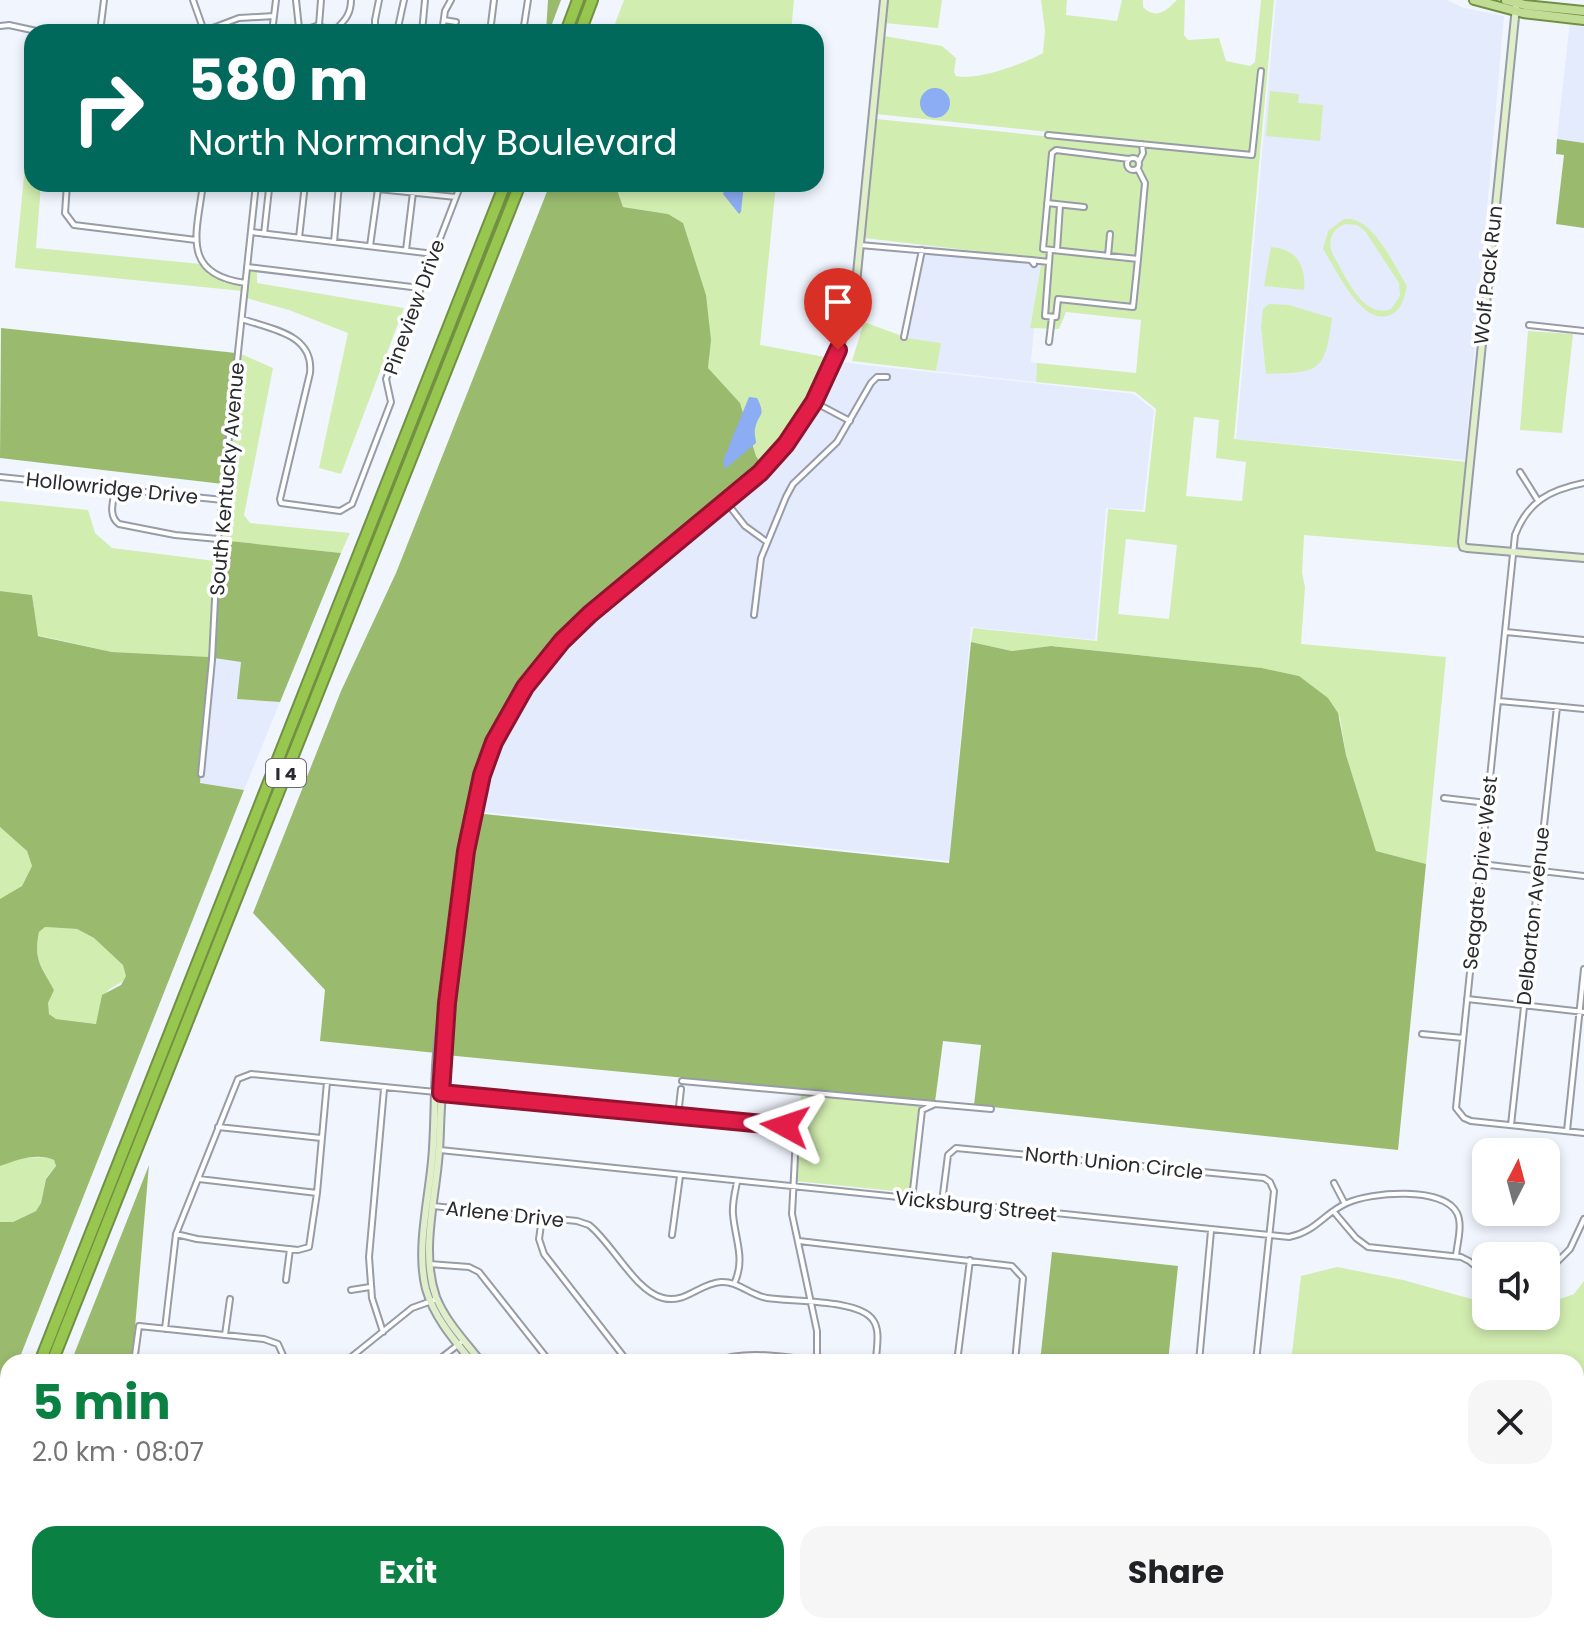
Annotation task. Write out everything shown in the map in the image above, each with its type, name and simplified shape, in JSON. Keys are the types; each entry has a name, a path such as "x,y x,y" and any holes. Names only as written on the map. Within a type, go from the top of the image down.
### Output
{"highway":[{"path":"569,24 578,0"},
{"path":"583,24 592,0"},
{"name":"I 4","path":"43,1354 502,192"},
{"name":"I 4","path":"55,1354 517,192"}],"main road":[{"path":"1474,0 1584,20"},
{"path":"1506,0 1516,7 1584,11"}],"street":[{"path":"101,24 104,0"},
{"path":"193,0 200,24"},
{"path":"273,24 276,0"},
{"path":"296,0 299,24"},
{"path":"319,24 321,0"},
{"path":"341,24 350,12 351,0"},
{"path":"376,24 379,0"},
{"path":"399,24 404,0"},
{"path":"423,24 425,0"},
{"path":"443,24 451,0"},
{"path":"491,24 494,0"},
{"path":"524,24 528,0"},
{"path":"426,1264 433,1206 439,1036 447,1003 466,851 475,803 494,742 510,710 543,663 571,632 760,473 786,444 814,402 846,333 854,304 884,0"},
{"name":"Wolf Pack Run","path":"1513,551 1463,547 1516,7"},
{"path":"224,24 239,18 274,16"},
{"path":"444,20 456,22"},
{"path":"0,26 24,28"},
{"path":"1048,135 1252,155 1261,71"},
{"path":"1138,169 1129,169 1127,163 1135,159 1142,146"},
{"path":"1135,159 1056,150 1052,153 1043,249 1138,259"},
{"path":"1046,298 1133,307 1145,183 1135,159"},
{"path":"66,192 64,205 69,221 74,225 196,240"},
{"path":"202,192 196,253 202,263 227,281 245,283"},
{"name":"South Kentucky Avenue","path":"201,774 212,660 218,539 255,192"},
{"path":"264,234 269,192"},
{"path":"299,238 304,192"},
{"path":"334,242 338,192"},
{"path":"370,246 378,192"},
{"path":"406,250 413,192 456,197"},
{"name":"Pineview Drive","path":"242,319 294,336 310,358 310,373 281,503 340,511 352,504 391,402 386,379 458,192"},
{"path":"1047,203 1084,207"},
{"path":"1057,250 1060,205"},
{"path":"251,232 434,254"},
{"path":"1108,256 1110,234"},
{"path":"860,245 1049,262"},
{"path":"904,337 922,250"},
{"path":"1050,250 1045,316 1056,317 1058,299"},
{"path":"247,267 420,288"},
{"path":"1049,342 1052,317"},
{"path":"1529,325 1584,331"},
{"path":"754,615 758,574 767,542 793,484 837,442 871,383 877,377 887,377"},
{"path":"814,402 850,421"},
{"path":"1520,472 1537,499 1584,483"},
{"name":"Hollowridge Drive","path":"0,477 223,500"},
{"path":"115,489 112,513 119,524 175,535 218,539"},
{"name":"Seagate Drive West","path":"1511,1125 1471,1121 1456,1108 1513,551 1521,518 1537,499"},
{"path":"727,503 745,526 767,542"},
{"path":"1513,551 1584,558"},
{"path":"1506,632 1584,640"},
{"path":"1499,701 1584,709"},
{"name":"Delbarton Avenue","path":"1511,1125 1557,707"},
{"path":"1444,798 1487,803"},
{"path":"1481,864 1584,876"},
{"path":"1567,1131 1584,969"},
{"path":"1467,999 1582,1011"},
{"path":"1422,1034 1464,1038"},
{"path":"165,1329 176,1234 238,1079 251,1074 785,1126 796,1137 792,1214 812,1303 817,1354"},
{"path":"682,1081 991,1109"},
{"path":"176,1234 290,1249 305,1249 310,1244 327,1082"},
{"path":"383,1332 370,1287 369,1257 384,1088"},
{"path":"678,1116 681,1089"},
{"path":"912,1199 922,1110 935,1104"},
{"path":"1511,1125 1584,1133"},
{"path":"218,1127 321,1138"},
{"name":"North Union Circle","path":"942,1202 948,1155 956,1148 1264,1178 1271,1183 1274,1191 1269,1236"},
{"path":"436,1150 426,1264 444,1326 473,1354"},
{"name":"Vicksburg Street","path":"436,1150 1289,1237 1315,1228 1345,1204 1384,1193 1442,1198 1457,1212 1460,1222 1456,1256"},
{"path":"672,1235 680,1176"},
{"path":"199,1179 317,1193"},
{"path":"737,1182 732,1212 741,1256 740,1271 734,1284 764,1298 863,1310 872,1318 877,1330 876,1354"},
{"path":"1334,1183 1345,1204"},
{"name":"Arlene Drive","path":"433,1206 589,1225 644,1287 661,1298 680,1299 715,1282 734,1284"},
{"path":"1334,1212 1356,1238 1372,1248 1456,1256 1472,1263"},
{"path":"542,1218 539,1239 544,1254 622,1354"},
{"path":"1560,1259 1570,1249 1584,1219"},
{"path":"1200,1354 1211,1231"},
{"path":"1257,1354 1269,1236"},
{"path":"799,1241 1012,1266 1023,1278 1016,1354"},
{"path":"286,1280 290,1249"},
{"path":"958,1354 970,1260"},
{"path":"426,1264 469,1267 479,1272 544,1354"},
{"path":"351,1290 370,1287"},
{"path":"225,1335 230,1299"},
{"path":"355,1354 412,1308 434,1300"},
{"path":"135,1354 139,1326 264,1339 278,1344 282,1354"},
{"path":"446,1354 461,1342"},
{"path":"461,1342 468,1354"}],"shaded area":[{"path":"1276,0 1446,0 1464,8 1504,16 1465,460 1236,439"},
{"path":"1570,21 1584,22 1584,143 1557,139"},
{"path":"919,245 1035,258 1037,264 1033,259"},
{"path":"924,252 1030,262 1034,267 1041,265 1030,327 1034,328 1031,362 1037,363 1036,382 936,371 940,343 906,338"},
{"path":"838,362 1134,394 1154,410 1143,510 1106,508 1095,640 971,627 949,861 484,812 490,768 498,740 533,680 566,641 757,479 783,453 805,427"},
{"path":"214,658 241,662 237,699 280,702 244,790 200,783"}],"green space":[{"path":"548,0 561,0 552,24 546,24"},
{"path":"624,0 794,0 792,24 615,24"},
{"path":"887,0 942,0 938,28 884,23"},
{"path":"1041,0 1067,0 1066,15 1117,21 1122,0 1143,0 1143,7 1157,13 1177,0 1185,0 1184,35 1188,40 1219,38 1226,61 1250,66 1255,62 1261,0 1274,0 1234,439 1468,462 1460,548 1304,535 1302,573 1305,587 1301,644 1446,657 1426,864 1376,851 1346,755 1340,718 1299,676 1262,668 1052,646 1013,651 971,642 973,628 1097,641 1108,509 1145,512 1156,409 1135,392 1036,382 1037,363 1136,373 1141,320 1066,312 1059,329 1030,328 1041,265 1035,258 864,238 876,119 1254,155 1262,76 1258,76 1251,153 876,114 884,36 942,46 956,58 956,76 965,77 1000,70 1043,53 1045,30","holes":["1194,417 1219,420 1216,458 1246,462 1242,501 1186,496","1126,539 1177,545 1169,619 1118,614"]},
{"path":"1270,91 1299,94 1298,103 1323,105 1320,141 1266,136"},
{"path":"1557,139 1584,143 1584,228 1556,224 1564,155 1556,154"},
{"path":"24,176 24,192 40,192 36,248 201,264 225,283 243,285 242,291 15,268"},
{"path":"547,192 618,192 623,207 668,214 683,223 706,295 711,340 708,368 740,403 756,456 763,466 547,654 508,709 492,741 473,802 436,1053 320,1041 325,990 253,913 341,691 396,573"},
{"path":"618,192 775,192 760,345 835,359 809,413 763,466 756,456 747,422 708,368 706,305 696,270 679,234 668,214 623,207"},
{"path":"1344,219 1354,220 1373,233 1407,286 1402,304 1396,311 1387,316 1377,316 1358,303 1323,249 1328,231","holes":["1345,224 1357,225 1365,231 1399,283 1400,296 1391,309 1381,311 1363,302 1333,255 1330,241 1333,233"]},
{"path":"1271,247 1287,251 1298,260 1304,290 1264,286"},
{"path":"249,269 257,270 257,283 404,308 341,474 319,468 348,333 289,310 246,298"},
{"path":"1269,304 1289,305 1332,318 1326,350 1316,366 1297,372 1266,374 1261,326 1263,309"},
{"path":"864,322 902,336 905,340 941,343 936,371 852,361"},
{"path":"1,328 236,353 223,484 0,458"},
{"path":"1528,331 1573,334 1562,433 1520,430"},
{"path":"241,354 273,368 244,515 250,523 350,533 341,553 220,540"},
{"path":"0,501 88,510 95,533 112,548 215,561 210,657 112,652 37,635 32,595 0,591"},
{"path":"220,540 341,553 280,702 237,699 241,662 214,658"},
{"path":"0,591 32,595 38,636 112,652 210,657 200,783 244,790 21,1354 0,1354 0,1222 13,1222 36,1211 46,1179 56,1166 54,1160 41,1157 0,1166 0,899 22,886 32,866 27,851 0,827","holes":["45,927 77,929 94,938 123,965 126,976 121,985 102,995 96,1024 56,1019 49,1014 48,1003 54,990 38,957 39,932"]},
{"path":"971,642 1012,651 1051,646 1262,668 1299,676 1328,698 1338,713 1346,755 1376,851 1426,864 1398,1150 974,1105 981,1045 943,1041 935,1102 446,1055 464,873 489,767 484,814 949,863"},
{"path":"0,827 27,851 32,866 22,886 3,900 0,899"},
{"path":"45,927 77,929 94,938 124,965 127,976 104,995 97,1024 56,1019 49,1014 47,1003 54,990 37,950 39,932"},
{"path":"801,1093 924,1105 919,1114 914,1193 795,1181"},
{"path":"23,1157 51,1159 56,1166 46,1178 41,1203 36,1211 13,1222 0,1222 0,1166"},
{"path":"149,1165 133,1354 74,1354"},
{"path":"1052,1252 1178,1266 1169,1354 1041,1354"},
{"path":"1337,1267 1403,1280 1472,1299 1472,1330 1560,1330 1560,1299 1574,1294 1584,1281 1584,1354 1292,1354 1301,1276"}],"water":[{"path":"935,88 946,92 950,103 946,114 935,118 924,114 920,103 924,92"},
{"path":"743,192 739,214 723,194"},
{"path":"749,397 757,398 761,409 755,429 756,443 725,469 723,461"}],"route":[{"path":"785,1126 441,1093 447,1003 475,803 494,742 510,710 543,663 590,614 760,473 786,444 814,402 838,350"}]}
